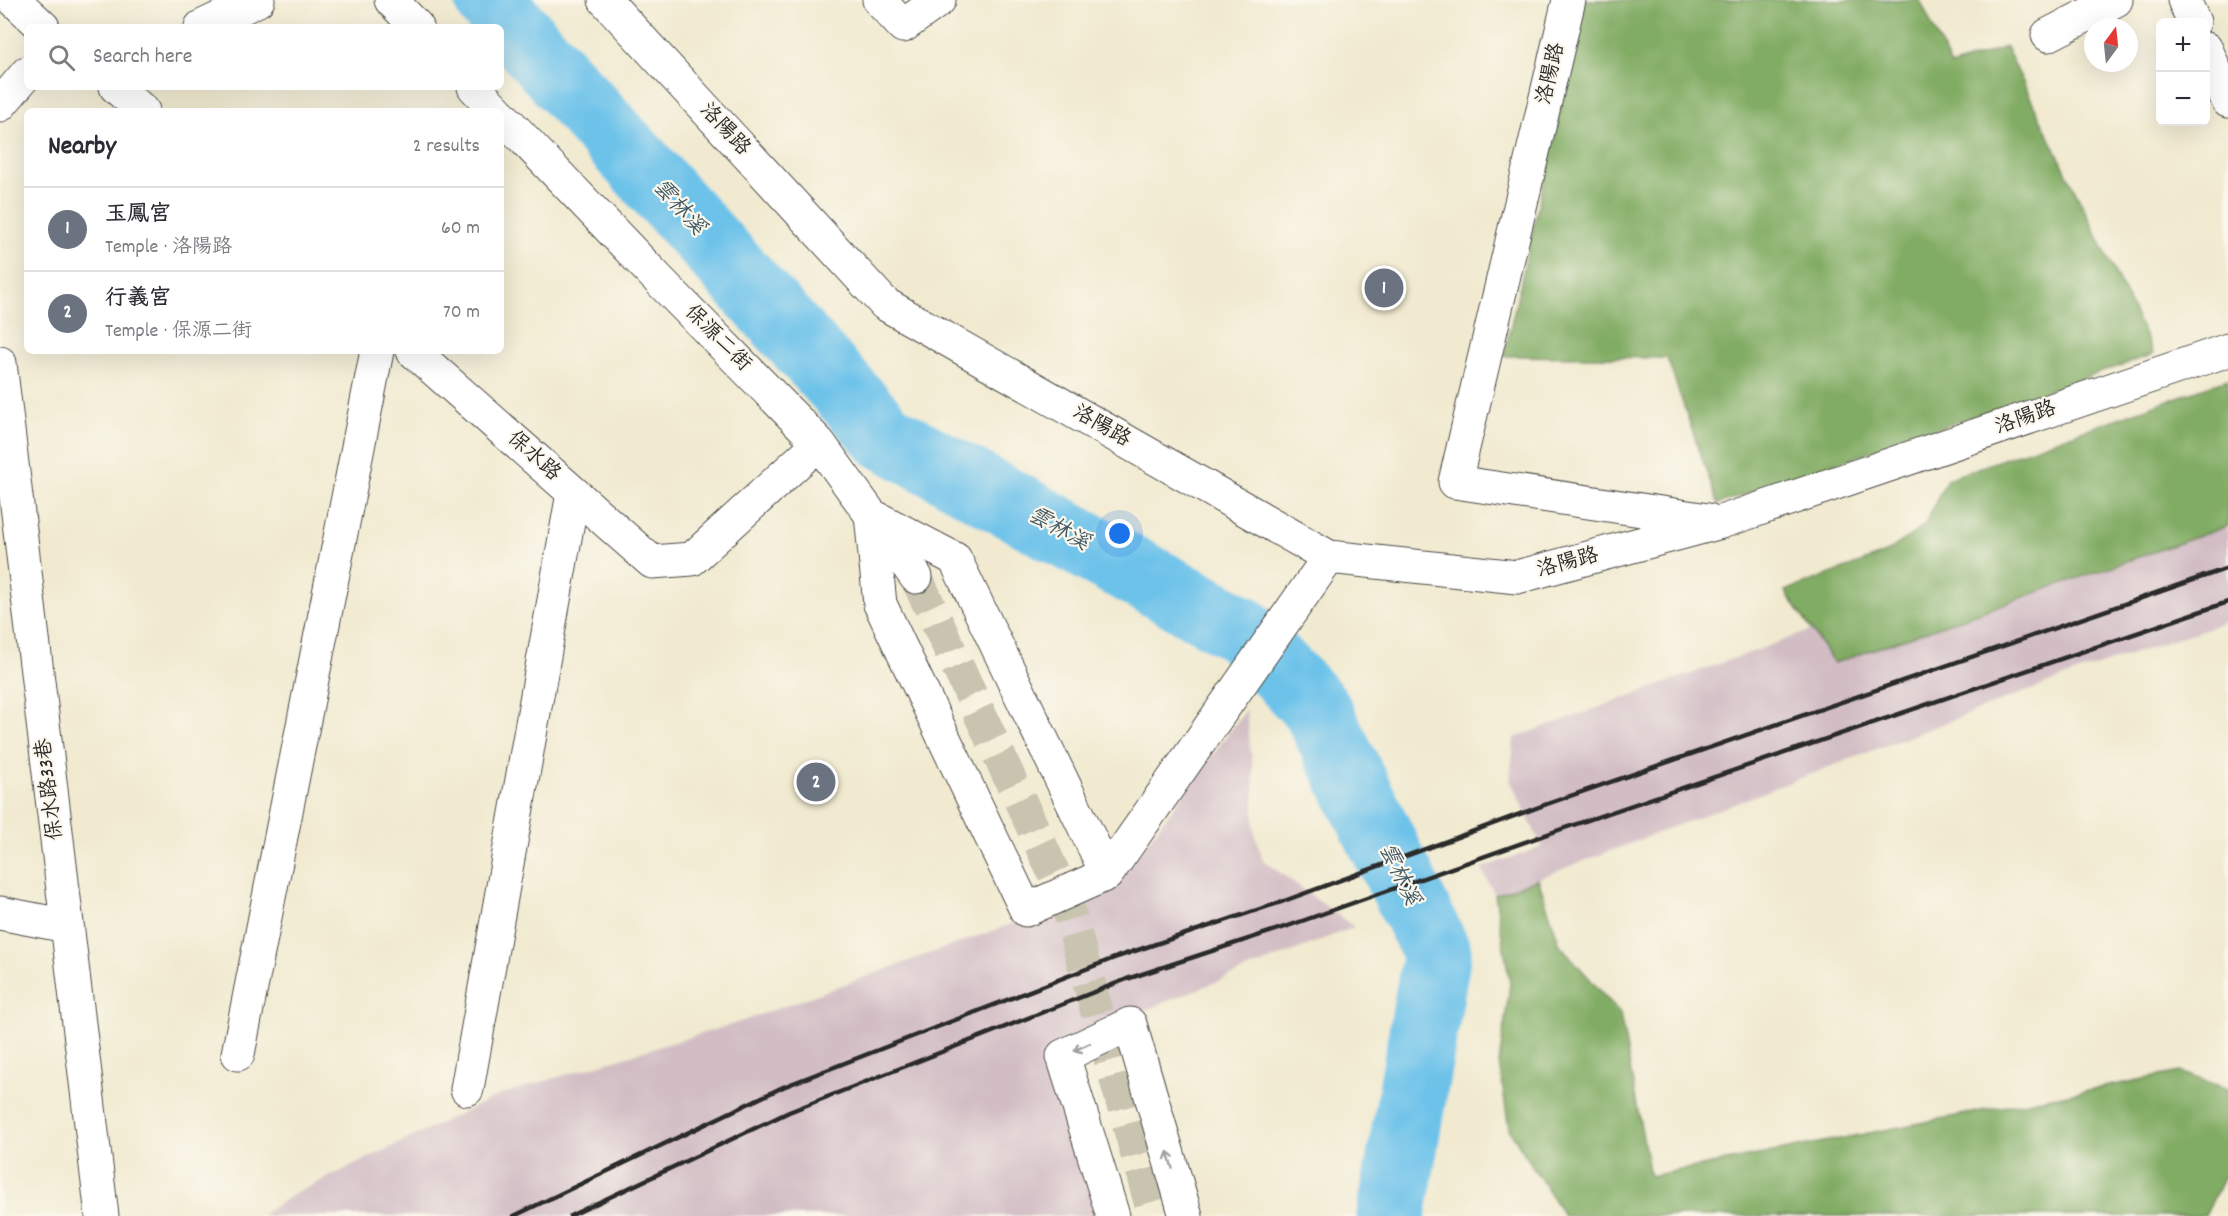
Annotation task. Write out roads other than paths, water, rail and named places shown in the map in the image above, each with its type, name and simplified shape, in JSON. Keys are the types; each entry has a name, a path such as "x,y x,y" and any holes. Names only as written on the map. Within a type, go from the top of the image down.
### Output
{"street":[{"path":"207,24 258,0"},
{"path":"391,0 414,24"},
{"name":"洛陽路","path":"605,0 885,304 1329,557 1517,578 1721,522 2228,350"},
{"path":"879,0 903,26 939,0"},
{"name":"洛陽路","path":"1569,0 1455,482 1721,522"},
{"path":"2048,35 2116,0"},
{"path":"2184,0 2192,18"},
{"path":"0,7 29,15"},
{"path":"2210,60 2228,101"},
{"path":"0,105 24,77"},
{"path":"119,90 140,108"},
{"path":"477,90 494,108"},
{"name":"保源二街","path":"504,118 819,443 916,578"},
{"path":"238,1054 376,354"},
{"name":"保水路","path":"417,354 652,562 692,559 819,443"},
{"name":"保水路33巷","path":"0,363 102,1216"},
{"path":"467,1089 573,493"},
{"path":"871,515 955,559 1107,874"},
{"path":"871,515 880,604 1026,910 1107,874 1329,557"},
{"path":"0,913 67,926"},
{"path":"1113,1216 1063,1056 1130,1024 1186,1216"}],"waterway":[{"name":"雲林溪","path":"489,0 885,436 1242,630 1316,708 1437,953 1391,1216"}],"tunnel":[{"path":"916,577 1065,897 1154,1216"}],"railway":[{"path":"514,1216 783,1087 1117,957 1284,901 1547,804 2228,568"},
{"path":"570,1216 789,1112 1127,979 1288,926 1553,832 2228,602"}],"place":[{"name":"玉鳳宮","path":"1384,288"},
{"name":"行義宮","path":"816,782"}]}
